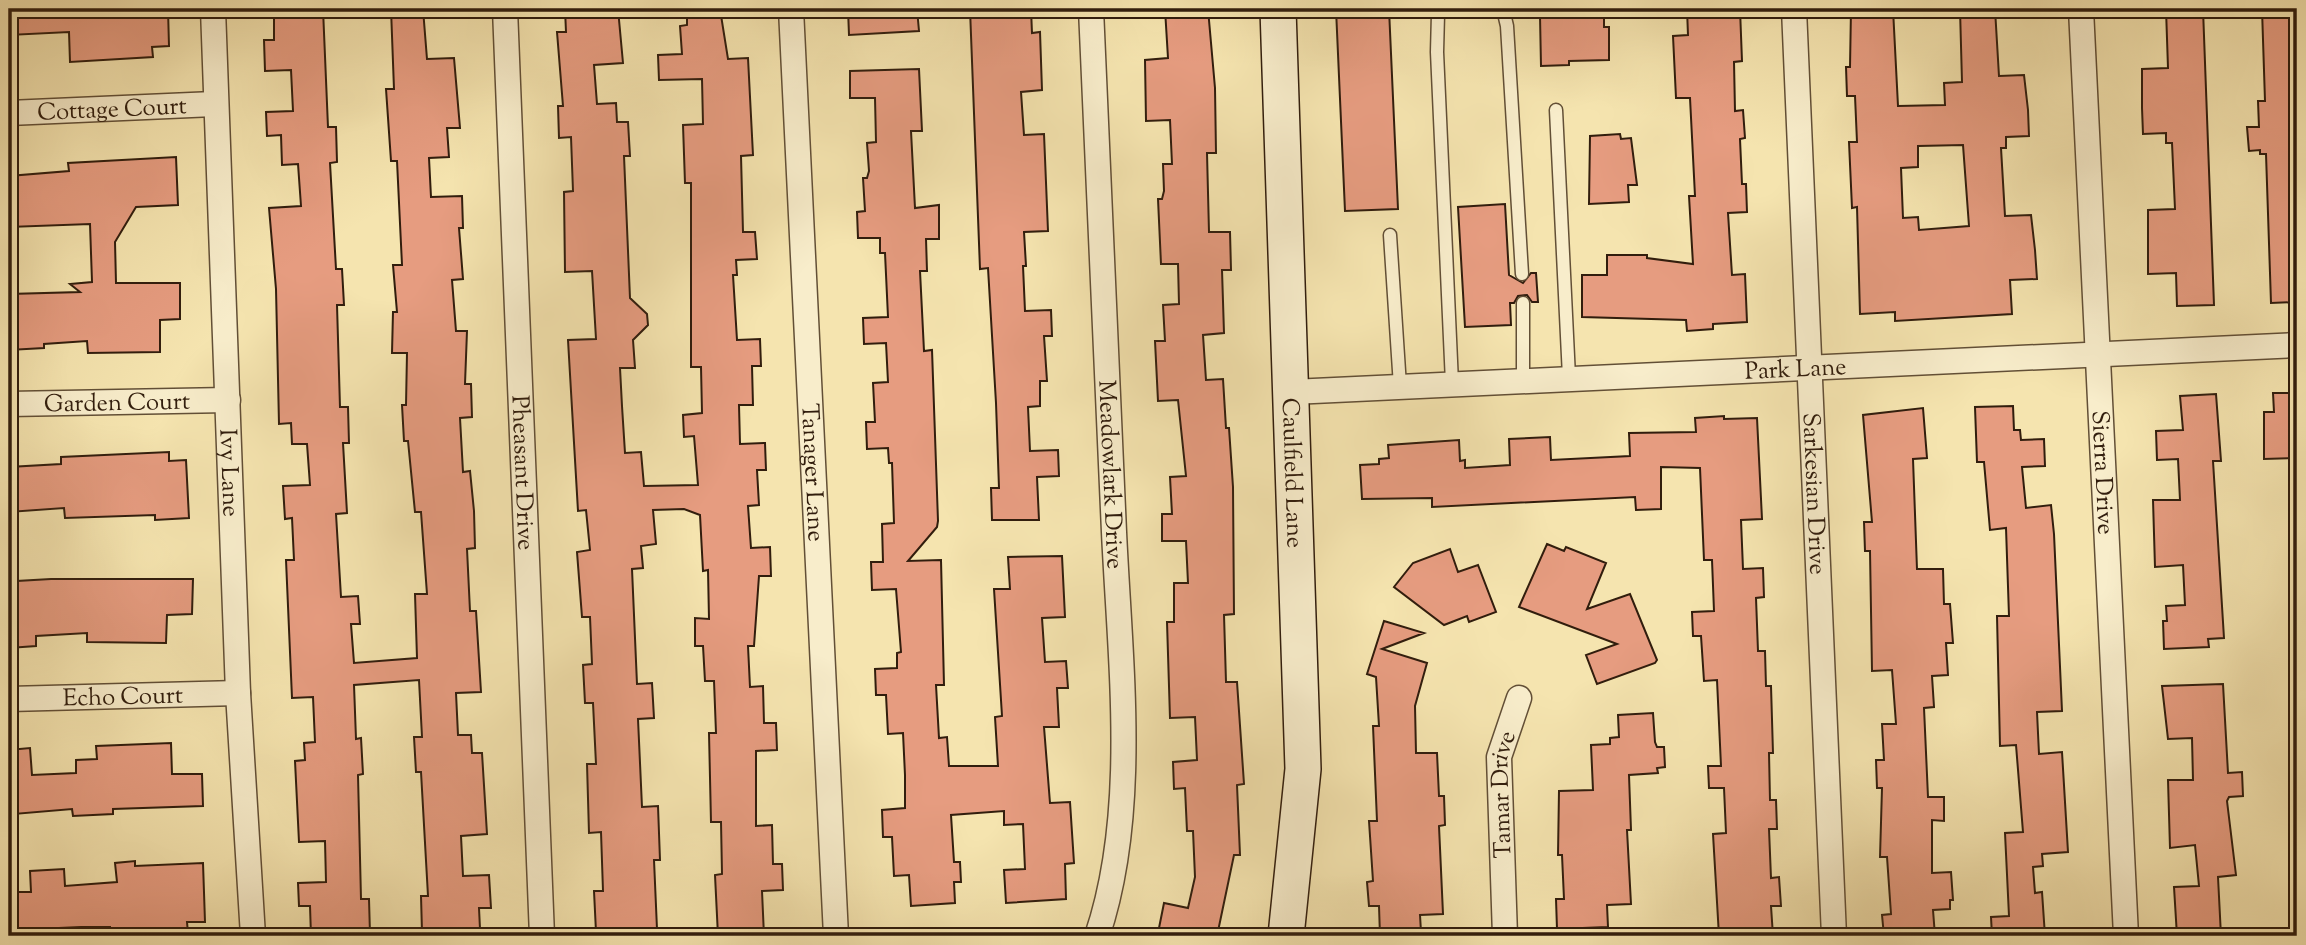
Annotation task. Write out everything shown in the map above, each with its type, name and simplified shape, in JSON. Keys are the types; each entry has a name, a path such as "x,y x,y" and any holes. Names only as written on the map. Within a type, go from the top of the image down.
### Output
{"main road":[{"name":"Caulfield Lane","path":"1278,9 1303,769 1286,936"}],"street":[{"name":"Ivy Lane","path":"213,9 214,104 238,693 253,936"},
{"name":"Pheasant Drive","path":"505,9 542,936"},
{"name":"Tanager Lane","path":"792,9 836,936"},
{"name":"Meadowlark Drive","path":"1091,9 1120,663 1122,814 1111,897 1097,936"},
{"name":"Sarkesian Drive","path":"1794,9 1834,936"},
{"name":"Sierra Drive","path":"2081,9 2126,936"},
{"name":"Cottage Court","path":"9,113 214,104"},
{"name":"Park Lane","path":"1292,392 1523,379 2099,356 2297,345"},
{"name":"Garden Court","path":"9,404 228,400"},
{"name":"Echo Court","path":"9,699 238,693"},
{"name":"Tamar Drive","path":"1505,936 1499,757 1519,698"}],"lane":[{"path":"1441,9 1438,14 1437,52 1452,383"},
{"path":"1503,9 1507,26 1522,274"},
{"path":"1556,110 1569,377"},
{"path":"1390,235 1400,386"},
{"path":"1523,303 1523,379"}],"building":[{"path":"9,9 168,9 169,46 152,47 153,57 70,62 69,32 9,35"},
{"path":"274,9 323,9 328,127 336,127 337,162 330,163 336,269 342,269 344,305 337,305 340,407 348,407 349,443 343,443 347,513 336,514 341,597 358,596 360,624 351,624 354,663 417,658 415,594 427,594 421,512 415,512 408,441 404,441 402,405 406,405 407,353 392,353 393,312 397,312 393,265 402,265 397,161 391,161 386,89 394,89 391,9 423,9 427,59 454,58 460,128 447,128 449,157 429,158 431,197 462,196 463,228 459,228 463,279 452,280 456,331 467,331 465,384 471,384 472,417 460,418 463,472 470,471 474,511 475,548 467,549 470,611 476,611 481,692 456,693 458,735 471,735 472,753 482,753 487,834 461,836 463,876 489,875 491,908 479,908 480,929 422,932 421,896 428,896 421,772 416,772 414,737 422,737 419,680 354,685 356,739 361,738 363,774 358,775 361,899 369,899 370,934 311,936 310,906 299,906 298,883 326,882 325,841 299,842 295,761 305,760 304,743 315,742 313,697 292,698 286,560 294,560 292,518 285,519 283,486 310,485 307,444 292,444 291,423 279,424 276,289 269,208 301,206 298,164 282,165 281,135 267,136 266,112 293,111 291,70 265,71 264,40 274,40"},
{"path":"565,9 618,9 623,63 594,65 597,104 616,103 617,122 628,122 630,156 624,156 630,298 647,314 648,325 633,340 635,368 620,368 625,453 641,452 644,486 698,485 694,436 684,437 683,415 702,413 701,367 691,367 691,183 685,183 683,125 703,124 702,79 659,80 658,55 682,54 680,26 687,25 687,9 720,9 728,59 748,58 753,155 741,156 743,232 755,232 757,259 736,260 737,275 733,275 737,340 760,339 761,366 752,366 753,405 739,405 740,444 765,443 766,470 757,470 759,505 748,506 751,548 770,547 771,576 759,576 754,646 748,646 750,687 763,686 764,723 776,723 777,750 756,751 756,826 772,825 773,864 782,864 783,890 762,891 764,936 718,936 715,875 722,874 721,822 711,822 709,733 716,733 714,681 705,681 703,646 695,646 695,618 709,619 708,570 703,571 700,515 684,509 653,510 656,544 641,546 643,568 632,569 637,684 652,683 654,718 638,719 642,807 658,806 660,860 654,860 657,929 596,932 594,891 603,891 601,832 589,833 587,764 596,764 593,703 585,703 583,665 592,664 590,617 582,617 577,552 590,550 586,510 578,511 568,340 596,339 592,271 565,272 564,192 573,191 571,137 559,138 558,106 563,106 557,32 566,32"},
{"path":"848,9 917,9 919,31 849,35"},
{"path":"970,9 1031,9 1032,33 1040,32 1042,90 1021,92 1024,135 1044,134 1048,231 1024,232 1026,266 1023,266 1025,311 1051,310 1052,336 1044,336 1047,381 1040,381 1040,406 1028,407 1030,451 1058,450 1059,476 1037,477 1039,520 992,520 991,488 999,488 996,403 988,268 980,269"},
{"path":"1165,9 1208,9 1215,88 1216,153 1207,153 1209,232 1230,232 1231,270 1222,270 1224,333 1203,335 1206,380 1223,379 1226,428 1229,428 1233,487 1234,614 1224,615 1226,682 1237,682 1244,784 1237,785 1240,855 1234,855 1217,936 1200,936 1159,928 1164,903 1188,908 1195,877 1193,831 1187,831 1185,788 1174,789 1173,762 1197,760 1195,717 1170,718 1167,622 1174,622 1174,583 1188,583 1186,541 1162,541 1162,514 1172,514 1170,477 1186,476 1178,400 1158,401 1155,341 1165,341 1163,305 1179,304 1178,264 1161,264 1158,199 1162,199 1164,191 1163,164 1172,164 1170,120 1146,121 1145,60 1168,58"},
{"path":"1336,9 1389,9 1398,209 1345,211"},
{"path":"1687,9 1740,9 1742,61 1734,62 1735,111 1743,110 1745,138 1740,139 1742,184 1746,184 1747,212 1728,213 1732,275 1745,274 1747,322 1713,324 1713,329 1687,331 1686,320 1582,317 1582,275 1607,275 1607,255 1647,255 1647,258 1693,264 1689,196 1695,196 1690,98 1676,98 1673,36 1688,35"},
{"path":"1851,9 1893,9 1898,106 1945,105 1944,83 1962,82 1960,9 1995,9 1999,76 2024,75 2028,110 2029,136 2006,137 2006,148 2001,148 2005,216 2031,215 2037,279 2010,280 2012,314 1895,321 1895,312 1860,314 1857,207 1852,208 1849,142 1857,142 1855,96 1847,96 1846,67 1850,67","holes":["1963,145 1969,226 1919,230 1918,217 1903,218 1901,168 1918,167 1918,146"]},
{"path":"2166,9 2203,9 2214,305 2177,306 2176,273 2148,274 2148,210 2175,209 2172,143 2166,143 2166,133 2143,134 2142,69 2168,68"},
{"path":"2262,9 2296,9 2297,302 2271,303 2266,154 2260,154 2260,150 2249,151 2247,127 2259,127 2258,101 2265,101"},
{"path":"1540,16 1604,17 1604,27 1609,27 1609,60 1569,61 1569,65 1541,66"},
{"path":"919,69 922,131 911,131 915,208 939,205 939,239 926,239 927,271 920,271 924,351 932,350 938,521 937,527 908,561 941,560 944,685 936,685 939,738 947,737 949,766 998,766 995,717 1002,716 994,589 1010,589 1008,557 1062,556 1065,617 1042,618 1045,662 1066,661 1068,688 1057,688 1059,727 1044,727 1050,803 1070,802 1074,863 1065,864 1066,899 1006,903 1004,870 1025,869 1023,824 1004,825 1004,811 951,815 954,862 960,862 961,882 954,882 955,903 911,906 909,875 894,876 892,837 883,837 882,810 905,808 903,733 888,734 886,695 876,695 875,669 897,668 897,653 901,652 896,589 872,590 871,562 883,562 882,524 894,523 892,463 889,463 888,448 867,449 866,422 875,422 873,383 888,382 886,343 864,344 863,318 888,317 885,253 880,253 880,238 858,238 857,212 865,211 863,178 867,178 869,171 867,143 876,142 875,98 850,98 850,71"},
{"path":"1620,134 1621,139 1631,138 1637,185 1628,185 1629,202 1589,204 1590,136"},
{"path":"176,157 178,205 136,207 115,242 116,283 180,283 180,319 160,320 160,352 88,353 87,341 9,350 9,294 80,292 70,284 92,282 90,224 9,227 9,176 69,171 68,163"},
{"path":"1505,204 1509,275 1523,283 1531,273 1536,273 1538,302 1532,302 1527,295 1518,296 1514,303 1510,303 1511,325 1465,327 1458,207"},
{"path":"2273,393 2297,393 2297,458 2264,459 2264,412 2274,412"},
{"path":"2216,394 2221,461 2213,461 2224,638 2208,639 2209,647 2164,649 2163,621 2167,621 2166,606 2185,605 2183,565 2155,567 2153,500 2180,500 2178,459 2157,460 2156,431 2183,430 2180,396"},
{"path":"2013,406 2014,430 2020,430 2021,440 2044,439 2045,466 2022,467 2026,508 2051,505 2054,534 2062,711 2037,712 2039,754 2062,752 2068,852 2042,854 2043,866 2033,867 2035,893 2042,892 2045,936 1992,936 1991,917 2009,916 2005,833 2023,832 2016,745 2000,746 1997,616 2009,616 2006,528 1990,530 1984,462 1977,462 1975,407"},
{"path":"1923,408 1927,458 1913,459 1917,569 1943,569 1944,604 1950,604 1953,643 1946,643 1948,675 1932,676 1934,707 1924,708 1928,797 1944,797 1944,821 1932,820 1932,873 1951,872 1953,900 1950,900 1950,909 1933,910 1935,936 1884,936 1882,915 1891,914 1887,857 1880,857 1882,788 1877,788 1876,760 1884,760 1882,724 1896,724 1892,670 1872,671 1870,551 1865,551 1864,522 1872,522 1863,415"},
{"path":"1724,416 1724,419 1757,418 1762,519 1741,520 1743,569 1763,568 1764,597 1756,598 1758,651 1765,651 1766,686 1771,686 1773,753 1769,753 1770,800 1776,800 1777,829 1769,829 1771,878 1779,877 1781,906 1771,906 1773,936 1719,936 1713,834 1726,833 1724,788 1709,788 1708,766 1721,766 1717,680 1704,681 1701,636 1693,636 1692,612 1714,611 1712,560 1704,560 1700,468 1661,467 1661,509 1636,510 1635,497 1432,507 1432,498 1362,499 1360,465 1379,464 1379,459 1389,458 1388,445 1459,440 1460,461 1465,460 1465,468 1510,465 1509,439 1550,437 1551,460 1630,456 1629,433 1696,432 1695,418"},
{"path":"169,452 169,461 186,460 189,518 155,520 155,515 65,518 64,508 9,512 9,467 61,464 61,457"},
{"path":"1547,544 1564,551 1566,547 1606,563 1587,609 1630,594 1657,660 1655,663 1597,684 1586,655 1617,644 1519,607"},
{"path":"1450,549 1458,572 1478,565 1496,612 1469,622 1467,616 1444,625 1394,587 1413,563"},
{"path":"193,579 192,614 167,615 166,643 87,642 87,633 36,636 36,646 9,648 9,599 18,599 17,581"},
{"path":"1384,621 1424,633 1382,649 1427,663 1415,706 1416,753 1437,753 1439,796 1444,796 1445,825 1439,826 1443,914 1420,915 1421,932 1417,935 1380,936 1379,906 1369,906 1367,882 1373,881 1369,821 1377,821 1373,726 1379,726 1376,677 1367,674"},
{"path":"2223,684 2228,773 2242,772 2243,796 2229,797 2227,801 2236,875 2218,877 2221,936 2177,936 2174,887 2199,886 2195,845 2170,848 2168,780 2193,780 2192,738 2168,739 2162,686"},
{"path":"1653,713 1655,742 1657,747 1664,747 1665,767 1657,768 1658,773 1629,775 1631,830 1627,830 1631,904 1607,905 1608,927 1557,929 1556,899 1564,899 1562,855 1558,855 1559,791 1593,790 1591,745 1610,744 1610,738 1619,737 1618,715"},
{"path":"171,743 172,774 202,774 203,806 113,809 113,814 73,816 72,809 14,814 13,785 9,780 9,750 30,748 32,775 76,773 76,760 97,759 96,746"},
{"path":"135,861 135,866 203,863 205,922 187,922 188,933 110,936 110,927 81,927 37,929 37,936 14,936 12,892 31,892 30,871 64,869 65,886 117,882 115,863"}]}
